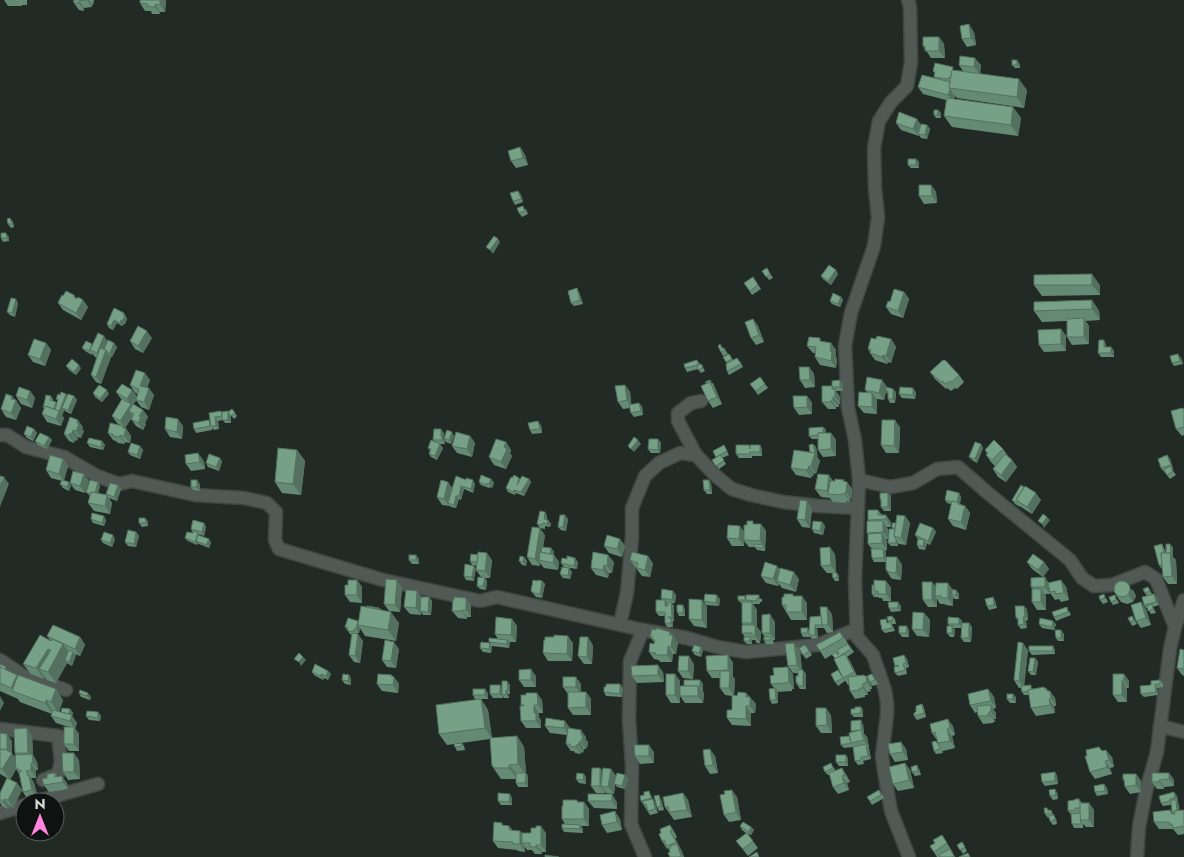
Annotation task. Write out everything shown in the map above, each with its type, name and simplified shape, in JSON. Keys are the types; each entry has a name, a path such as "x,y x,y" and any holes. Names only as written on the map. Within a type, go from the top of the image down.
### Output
{"street":[{"path":"908,0 910,7 911,62 907,86 891,102 879,121 874,148 878,217 874,246 851,313 845,346 848,408 856,440 858,480 855,579 857,637 873,655 885,690 888,703 882,756 890,811 910,857"},
{"path":"701,401 691,403 678,413 678,421 696,455 716,476 732,489 783,502 858,508"},
{"path":"0,434 7,435 26,447 64,457 96,476 119,484 132,481 195,495 244,498 267,502 276,512 275,540 279,550 383,580 480,601 497,596 643,630 687,638 717,648 746,652 817,645 857,629"},
{"path":"620,624 627,593 632,537 632,508 645,476 659,463 680,453 696,455"},
{"path":"858,480 890,487 913,483 936,469 958,467 1070,560 1082,578 1094,586 1112,585 1145,572 1156,578 1175,627"},
{"path":"1137,857 1139,827 1146,791 1157,752 1170,649 1184,600"},
{"path":"643,630 630,661 629,720 632,765 631,824 645,857"},
{"path":"0,660 24,676 66,690"},
{"path":"1160,726 1184,732"},
{"path":"0,729 58,736 62,761 58,774 44,780"},
{"path":"65,793 98,784"},
{"path":"0,813 15,808"}],"building":[{"path":"74,0 86,0 74,3"},
{"path":"140,0 160,0 160,5 155,4 155,7 147,6 148,4 140,3"},
{"path":"969,24 971,38 962,39 960,26"},
{"path":"923,37 939,37 939,51 925,51"},
{"path":"960,56 975,58 974,67 959,65"},
{"path":"1012,60 1017,60 1017,65 1012,65"},
{"path":"935,63 953,67 951,77 948,79 934,77"},
{"path":"952,70 1019,79 1017,97 949,88"},
{"path":"922,75 950,82 948,95 918,87"},
{"path":"947,98 1013,107 1011,125 944,116"},
{"path":"934,110 938,110 938,115 934,115"},
{"path":"899,112 917,119 913,129 896,123"},
{"path":"921,124 927,125 925,135 918,134"},
{"path":"520,147 523,158 511,161 508,151"},
{"path":"908,159 916,159 916,165 908,165"},
{"path":"919,185 931,185 932,196 919,196"},
{"path":"518,191 521,199 513,201 510,193"},
{"path":"523,206 525,211 519,213 517,208"},
{"path":"10,218 12,224 8,224 7,219"},
{"path":"1,233 6,233 7,238 1,238"},
{"path":"494,236 498,239 490,250 486,247"},
{"path":"829,265 836,270 828,281 821,276"},
{"path":"767,268 770,274 766,277 762,271"},
{"path":"1092,274 1092,285 1034,285 1034,275"},
{"path":"753,277 758,285 750,291 744,283"},
{"path":"577,288 580,300 571,303 568,291"},
{"path":"894,289 904,292 898,311 886,307 888,301 890,302"},
{"path":"66,291 77,299 78,297 83,300 76,313 58,303"},
{"path":"833,293 841,297 838,304 830,301"},
{"path":"11,298 16,299 12,313 7,312"},
{"path":"1092,300 1092,309 1034,311 1034,302"},
{"path":"114,308 124,313 123,315 125,316 120,323 114,320 111,326 107,324"},
{"path":"1084,318 1084,337 1067,337 1067,319"},
{"path":"753,319 759,335 751,338 745,322"},
{"path":"138,326 147,331 138,346 130,341"},
{"path":"1061,329 1061,344 1039,345 1038,330"},
{"path":"98,333 104,336 97,353 90,350"},
{"path":"877,336 891,339 886,356 883,355 882,357 870,353 871,349 868,349 871,338 876,339"},
{"path":"809,337 820,338 820,341 831,343 831,361 815,357 816,347 807,346"},
{"path":"34,339 46,343 40,359 28,355"},
{"path":"108,340 114,343 110,353 104,349"},
{"path":"1099,340 1104,340 1104,347 1111,347 1111,353 1098,353"},
{"path":"86,341 92,344 89,351 82,348"},
{"path":"720,344 722,349 724,348 725,350 721,352 718,346"},
{"path":"100,348 106,350 96,377 91,375"},
{"path":"729,354 732,359 726,362 723,357"},
{"path":"1178,354 1180,361 1172,363 1170,356"},
{"path":"737,358 741,364 727,371 726,364"},
{"path":"72,359 79,365 74,372 66,366"},
{"path":"697,360 698,365 685,368 684,364"},
{"path":"943,360 959,375 952,382 950,381 946,384 930,372"},
{"path":"701,364 703,367 698,370 697,366"},
{"path":"799,367 809,367 810,380 800,380"},
{"path":"136,370 145,373 140,386 149,388 144,402 136,400 139,389 130,385"},
{"path":"760,377 765,384 756,391 750,384"},
{"path":"867,377 882,380 879,393 865,390"},
{"path":"840,380 840,387 832,386 832,381"},
{"path":"710,382 717,397 708,401 701,386"},
{"path":"122,384 132,390 127,399 116,392"},
{"path":"99,385 107,390 100,399 93,393"},
{"path":"625,385 627,400 618,402 615,386"},
{"path":"822,386 832,386 832,389 835,389 835,397 833,397 831,402 822,402"},
{"path":"19,387 30,391 27,400 16,396"},
{"path":"886,387 893,389 893,399 888,399"},
{"path":"900,387 913,388 913,395 899,394"},
{"path":"61,392 66,394 58,412 55,410 58,399 56,399"},
{"path":"859,392 872,393 872,407 858,406"},
{"path":"6,394 12,396 11,399 16,400 11,413 1,409"},
{"path":"68,394 74,396 68,410 62,408"},
{"path":"46,395 51,396 50,400 56,402 54,409 45,406 43,408"},
{"path":"793,396 807,396 807,407 794,408"},
{"path":"122,399 131,404 120,421 112,416"},
{"path":"639,403 641,411 631,413 629,405"},
{"path":"133,404 143,410 139,416 141,417 138,423 131,419 134,414 129,411"},
{"path":"45,406 59,411 56,419 42,414"},
{"path":"1184,408 1184,427 1176,429 1171,411"},
{"path":"232,409 235,413 231,416 228,412"},
{"path":"221,411 222,416 215,417 216,426 211,426 209,413"},
{"path":"228,411 228,420 222,420 222,412"},
{"path":"70,417 78,420 77,423 79,424 76,431 73,430 69,436 64,434"},
{"path":"166,417 178,419 177,432 165,429"},
{"path":"209,420 210,426 194,429 193,423"},
{"path":"882,420 895,420 894,446 881,445"},
{"path":"538,421 540,429 530,430 528,423"},
{"path":"110,423 126,428 124,436 113,436 113,434 108,433"},
{"path":"27,426 34,429 31,437 24,434"},
{"path":"823,427 823,433 809,436 809,428"},
{"path":"434,429 441,429 442,440 433,440"},
{"path":"447,430 452,432 449,440 444,438"},
{"path":"456,432 470,436 467,449 452,446"},
{"path":"40,433 49,437 44,446 35,441"},
{"path":"818,433 831,433 831,449 818,450"},
{"path":"634,437 638,440 631,449 628,446"},
{"path":"89,438 102,441 101,447 87,443"},
{"path":"496,439 506,442 504,447 507,449 501,462 489,457"},
{"path":"649,439 658,439 658,450 648,449"},
{"path":"431,440 440,444 435,456 429,454 431,449 428,448"},
{"path":"994,440 1003,449 992,460 986,455 988,453 985,450"},
{"path":"975,442 981,444 975,459 969,457"},
{"path":"131,443 140,446 137,455 128,452"},
{"path":"813,444 815,453 810,452 809,445"},
{"path":"724,445 727,451 716,457 713,451"},
{"path":"736,445 749,445 750,449 750,445 760,445 760,452 736,454"},
{"path":"278,448 297,450 293,484 275,482"},
{"path":"794,450 815,453 811,466 808,469 791,468"},
{"path":"198,453 200,462 186,464 185,455"},
{"path":"209,454 220,458 216,467 206,463"},
{"path":"1005,454 1012,460 1001,475 993,469"},
{"path":"50,455 63,459 59,474 46,470"},
{"path":"720,455 724,460 716,466 712,460"},
{"path":"1167,455 1171,465 1161,468 1158,459"},
{"path":"1170,466 1173,471 1167,475 1164,470"},
{"path":"73,471 84,474 80,486 70,483"},
{"path":"818,474 829,475 827,491 815,489"},
{"path":"481,475 491,479 489,484 479,482"},
{"path":"514,475 519,478 517,485 522,476 529,479 521,492 514,490 513,492 506,488 511,477"},
{"path":"0,476 4,477 0,487"},
{"path":"456,476 466,480 466,478 473,480 471,489 461,486 459,496 456,496 454,505 448,503"},
{"path":"835,479 847,482 845,494 828,494 830,481 835,481"},
{"path":"62,480 69,482 67,487 60,484"},
{"path":"90,480 98,482 95,493 91,492 90,494 86,492"},
{"path":"191,480 197,480 197,487 191,487"},
{"path":"441,480 448,482 444,499 437,497"},
{"path":"703,480 709,480 710,490 704,490"},
{"path":"110,483 118,485 114,497 106,494"},
{"path":"1021,485 1024,487 1016,500 1017,503 1012,500"},
{"path":"1025,486 1036,493 1027,507 1016,500"},
{"path":"947,490 959,493 957,502 945,500"},
{"path":"91,492 107,495 105,506 88,503"},
{"path":"880,493 888,493 888,507 881,507"},
{"path":"800,500 807,501 805,520 797,519"},
{"path":"952,501 965,506 961,522 948,519"},
{"path":"868,510 878,510 878,515 886,515 886,519 868,520"},
{"path":"540,511 545,512 544,519 548,520 547,524 537,524"},
{"path":"92,513 104,516 102,523 91,519"},
{"path":"1043,514 1047,517 1042,524 1038,521"},
{"path":"560,515 565,515 563,527 558,527"},
{"path":"897,515 905,516 901,538 894,536"},
{"path":"139,518 145,518 146,523 139,523"},
{"path":"193,520 204,523 202,532 191,529"},
{"path":"747,521 753,521 753,524 761,524 760,541 744,540 744,525 747,525"},
{"path":"813,521 822,522 820,531 812,529"},
{"path":"867,521 883,521 883,532 867,533"},
{"path":"892,523 896,523 895,528 892,528"},
{"path":"920,523 933,528 928,541 915,535"},
{"path":"728,525 740,526 739,539 727,538"},
{"path":"532,527 540,528 535,559 527,557"},
{"path":"889,529 895,529 896,543 888,543"},
{"path":"128,530 136,532 134,544 125,542"},
{"path":"194,531 198,533 195,542 185,538 187,532 193,533"},
{"path":"104,532 113,535 110,543 101,540"},
{"path":"882,533 882,543 868,544 868,534"},
{"path":"198,535 209,539 206,545 196,541"},
{"path":"607,535 620,539 617,549 604,546"},
{"path":"918,539 924,540 923,546 917,545"},
{"path":"755,544 763,545 763,548 754,547"},
{"path":"1162,544 1164,553 1161,553 1162,565 1159,565 1154,546"},
{"path":"1166,544 1170,544 1171,553 1166,553"},
{"path":"542,547 551,548 550,554 541,552"},
{"path":"830,547 831,565 821,566 820,548"},
{"path":"871,549 883,549 884,558 872,558"},
{"path":"478,552 487,553 485,571 476,570"},
{"path":"540,552 554,555 553,563 539,560"},
{"path":"593,552 608,555 607,566 604,565 603,570 591,568"},
{"path":"632,552 648,556 645,570 637,568 638,563 630,560"},
{"path":"1161,553 1170,553 1172,576 1163,577"},
{"path":"471,554 478,555 477,562 470,561"},
{"path":"1033,554 1044,562 1038,570 1027,562"},
{"path":"409,555 416,555 416,560 409,560"},
{"path":"520,556 524,557 523,562 519,561"},
{"path":"567,556 575,558 574,566 561,563 562,558 567,559"},
{"path":"886,557 897,557 896,573 886,570"},
{"path":"765,562 777,566 773,579 761,576"},
{"path":"465,564 474,566 472,577 464,576"},
{"path":"562,567 569,568 568,576 560,574"},
{"path":"780,568 794,572 790,585 777,581"},
{"path":"832,573 837,573 837,578 833,578"},
{"path":"478,577 485,578 483,586 477,586"},
{"path":"1045,577 1045,587 1031,587 1031,578"},
{"path":"386,579 397,580 395,605 384,604"},
{"path":"348,580 357,580 357,595 345,595 345,585 348,585"},
{"path":"533,580 542,581 540,594 531,591"},
{"path":"874,580 886,581 886,594 878,594 878,591 874,591"},
{"path":"1061,580 1064,593 1055,594 1055,591 1050,592 1048,583"},
{"path":"1122,581 1128,583 1130,589 1128,595 1122,597 1116,595 1114,589 1116,583"},
{"path":"922,582 932,582 932,600 923,600"},
{"path":"936,583 948,583 948,598 935,596"},
{"path":"872,585 874,585 876,594 872,594"},
{"path":"1148,587 1150,591 1145,593 1143,589"},
{"path":"662,589 673,591 672,600 661,598"},
{"path":"1032,589 1041,589 1041,602 1032,602"},
{"path":"406,590 417,591 416,608 404,607"},
{"path":"952,590 956,590 956,595 952,595"},
{"path":"705,594 717,595 716,603 704,601"},
{"path":"784,594 802,596 802,612 786,612 786,605 782,605"},
{"path":"1104,594 1105,598 1100,600 1099,596"},
{"path":"1154,594 1156,602 1144,605 1142,597"},
{"path":"746,595 759,595 759,598 757,598 757,601 746,600"},
{"path":"1115,595 1116,600 1111,602 1109,597"},
{"path":"738,596 745,596 745,600 738,600"},
{"path":"421,597 429,597 428,612 420,611"},
{"path":"454,597 466,598 466,610 452,611"},
{"path":"993,597 994,605 987,606 985,599"},
{"path":"689,599 702,600 702,620 689,619"},
{"path":"656,600 665,600 665,606 668,606 668,602 671,602 672,617 668,618 671,618 671,623 665,623 665,612 656,612"},
{"path":"742,602 752,602 752,623 742,623"},
{"path":"888,602 898,602 898,608 889,608"},
{"path":"1141,602 1146,618 1136,621 1131,605"},
{"path":"1152,604 1153,609 1148,611 1147,606"},
{"path":"677,605 683,605 683,613 677,612"},
{"path":"361,606 391,612 388,630 358,625"},
{"path":"1015,606 1024,606 1024,624 1018,625"},
{"path":"820,607 827,607 828,625 822,625"},
{"path":"1067,607 1068,612 1054,617 1052,612"},
{"path":"913,612 924,613 923,630 912,629"},
{"path":"770,614 770,633 762,633 762,615"},
{"path":"821,616 822,625 815,625 815,635 809,635 810,617"},
{"path":"892,616 893,620 888,621 887,617"},
{"path":"1132,616 1134,620 1130,622 1128,618"},
{"path":"496,617 512,619 511,635 495,634"},
{"path":"948,617 959,618 959,624 948,624"},
{"path":"348,618 358,621 353,632 347,630 348,627 345,627"},
{"path":"1040,618 1053,621 1052,627 1039,624"},
{"path":"886,619 887,623 891,622 892,628 882,630 880,620"},
{"path":"962,623 969,623 969,638 961,638"},
{"path":"53,625 80,637 75,649 47,636"},
{"path":"742,625 755,625 755,636 752,636 752,633 742,633"},
{"path":"899,626 907,626 906,633 899,633"},
{"path":"947,626 952,626 952,633 947,633"},
{"path":"656,628 670,632 669,635 673,635 671,647 668,646 667,655 655,655 656,653 649,652 650,643 654,644 655,640 652,639 653,637 650,637 652,629 656,630"},
{"path":"801,628 808,628 807,633 801,633"},
{"path":"1055,630 1061,630 1061,638 1056,638"},
{"path":"840,632 843,638 820,651 816,645"},
{"path":"352,633 358,634 355,656 349,655"},
{"path":"40,635 51,641 52,639 63,644 48,672 39,669 51,650 48,649 36,668 23,664"},
{"path":"554,635 568,636 567,654 543,653 545,637 554,637"},
{"path":"580,637 588,637 587,657 578,656"},
{"path":"744,637 750,637 750,641 744,641"},
{"path":"764,637 771,637 771,640 764,640"},
{"path":"489,638 507,640 507,644 489,642"},
{"path":"385,640 394,642 391,661 382,660"},
{"path":"481,642 490,643 489,649 480,648"},
{"path":"1018,642 1023,643 1019,681 1014,680"},
{"path":"794,643 797,665 788,666 785,644"},
{"path":"848,644 851,649 841,656 836,659 832,655 835,652 838,655 837,650"},
{"path":"694,645 701,647 699,653 692,651"},
{"path":"805,645 809,651 803,655 799,648"},
{"path":"1029,646 1053,646 1053,651 1029,651"},
{"path":"1180,649 1184,650 1184,669 1177,668"},
{"path":"69,650 73,652 69,662 65,660"},
{"path":"299,653 303,657 299,662 294,659"},
{"path":"845,654 854,672 843,678 834,659"},
{"path":"728,655 728,670 707,671 706,656"},
{"path":"904,655 906,663 903,664 905,670 895,673 894,667 899,666 895,666 893,658"},
{"path":"679,656 689,656 688,671 678,671"},
{"path":"1030,658 1035,658 1033,672 1028,671"},
{"path":"0,664 6,667 5,670 0,668"},
{"path":"315,664 328,671 326,676 321,674 320,676 312,672"},
{"path":"658,665 658,675 632,676 631,666"},
{"path":"0,667 17,675 11,688 0,683"},
{"path":"788,667 789,682 771,684 770,676 774,675 773,668"},
{"path":"531,669 531,680 519,680 519,670"},
{"path":"798,670 803,670 803,686 798,686 798,683 796,683"},
{"path":"838,670 843,678 835,682 831,674"},
{"path":"720,671 730,671 729,688 720,688"},
{"path":"343,674 349,675 348,681 342,680"},
{"path":"378,674 392,675 394,677 393,685 377,684"},
{"path":"666,674 675,674 675,695 666,695"},
{"path":"872,674 875,680 870,682 867,676"},
{"path":"1113,674 1124,674 1122,695 1113,695"},
{"path":"18,675 56,689 51,702 46,700 45,703 12,691"},
{"path":"864,675 867,682 862,684 863,688 850,691 848,677"},
{"path":"563,677 576,677 576,687 563,687"},
{"path":"684,680 700,680 700,687 684,686"},
{"path":"1160,680 1160,684 1155,684 1156,692 1141,694 1140,686 1151,685 1151,681"},
{"path":"502,681 507,681 508,690 506,690 506,694 502,695"},
{"path":"606,684 620,684 620,694 604,692"},
{"path":"490,685 500,685 500,694 490,694"},
{"path":"1031,685 1031,690 1022,692 1021,686"},
{"path":"680,686 698,686 698,696 680,696"},
{"path":"1044,687 1047,691 1050,691 1050,705 1031,708 1028,690"},
{"path":"775,688 776,700 770,700 769,689"},
{"path":"473,689 485,689 485,695 473,695"},
{"path":"988,689 991,701 970,705 968,694"},
{"path":"80,690 88,693 87,696 79,693"},
{"path":"568,692 586,692 586,707 568,708"},
{"path":"738,692 746,693 746,697 750,697 750,706 746,706 746,719 727,718 727,710 732,710 732,695 737,696"},
{"path":"526,693 537,693 538,705 534,705 536,721 521,721 520,706 524,705 521,705 521,695 526,695"},
{"path":"1007,694 1013,694 1013,699 1007,699"},
{"path":"481,699 485,728 439,734 436,705"},
{"path":"922,704 924,713 914,716 916,706"},
{"path":"991,705 991,712 989,712 988,716 978,716 977,706"},
{"path":"855,707 861,707 861,713 851,714 851,709 855,709"},
{"path":"62,708 70,709 69,714 61,712"},
{"path":"816,708 826,708 827,725 816,726"},
{"path":"53,710 72,715 70,721 51,716"},
{"path":"87,711 98,712 98,718 86,716"},
{"path":"546,718 565,721 564,728 545,726"},
{"path":"948,719 950,728 947,729 950,741 938,743 935,732 932,733 930,724"},
{"path":"861,720 861,730 851,731 851,721"},
{"path":"64,727 74,727 74,744 64,744"},
{"path":"27,728 28,753 15,753 14,729"},
{"path":"568,728 581,730 582,740 576,747 566,744"},
{"path":"861,730 864,740 851,743 849,733"},
{"path":"0,733 7,734 7,750 0,749"},
{"path":"517,736 518,764 509,765 509,768 494,768 492,766 490,738"},
{"path":"849,736 851,743 841,745 840,737"},
{"path":"936,741 940,749 934,751 932,742"},
{"path":"901,742 903,752 890,754 888,744"},
{"path":"462,743 462,746 455,747 454,744"},
{"path":"866,744 868,756 861,757 861,760 855,761 853,747"},
{"path":"634,745 649,745 649,756 635,756"},
{"path":"1099,747 1102,751 1106,750 1109,760 1105,761 1107,767 1090,772 1085,756 1087,756 1086,750"},
{"path":"0,749 12,753 2,769 0,768"},
{"path":"710,749 713,765 705,766 703,750"},
{"path":"62,753 74,753 74,772 63,772"},
{"path":"32,754 33,763 31,763 31,770 26,771 32,790 23,792 19,772 22,771 16,769 15,755"},
{"path":"836,755 846,755 846,762 836,762"},
{"path":"831,763 833,768 825,772 823,767"},
{"path":"905,763 909,780 893,784 889,767"},
{"path":"917,765 918,771 912,772 911,767"},
{"path":"592,768 600,768 600,786 591,786"},
{"path":"603,768 611,769 608,787 601,786"},
{"path":"842,768 845,775 842,776 844,783 833,787 829,773"},
{"path":"1055,772 1055,781 1042,782 1041,774"},
{"path":"55,773 55,777 62,776 63,782 44,785 42,779 47,778 47,774"},
{"path":"516,773 526,773 525,783 516,783"},
{"path":"577,773 584,774 583,780 576,779"},
{"path":"617,773 625,775 622,786 614,784"},
{"path":"1152,773 1169,773 1169,779 1152,782"},
{"path":"1123,774 1136,774 1136,785 1125,787"},
{"path":"7,778 17,783 8,800 4,799 3,802 0,800 0,793"},
{"path":"1104,784 1105,791 1095,792 1094,786"},
{"path":"1055,789 1056,795 1050,796 1049,790"},
{"path":"732,790 736,812 724,815 720,795 725,794 724,791"},
{"path":"879,790 881,795 870,801 867,797"},
{"path":"649,791 651,798 641,801 640,796 644,795 644,792"},
{"path":"1174,792 1175,798 1161,803 1159,796"},
{"path":"498,793 510,794 509,802 498,801"},
{"path":"683,793 687,810 669,812 668,806 665,807 663,797"},
{"path":"588,794 612,794 612,801 588,801"},
{"path":"659,795 661,806 657,807 654,796"},
{"path":"653,799 655,809 648,811 643,801"},
{"path":"1079,799 1081,808 1068,811 1068,801"},
{"path":"563,800 584,802 584,819 562,819"},
{"path":"1171,800 1176,800 1177,810 1174,811 1175,813 1172,813"},
{"path":"1080,803 1089,803 1089,820 1080,820"},
{"path":"1044,808 1047,808 1048,811 1051,810 1052,813 1045,814"},
{"path":"1170,810 1172,814 1175,814 1174,811 1184,810 1184,826 1173,828 1169,822 1154,822 1153,812"},
{"path":"615,811 617,822 602,825 600,815"},
{"path":"1080,813 1081,824 1072,824 1071,814"},
{"path":"1054,815 1055,820 1050,821 1049,816"},
{"path":"494,822 509,826 509,830 520,831 520,844 493,841"},
{"path":"743,822 751,827 749,832 740,826"},
{"path":"562,824 580,825 580,829 562,828"},
{"path":"670,825 672,830 670,831 676,842 667,846 659,834 661,833 660,829"},
{"path":"536,826 541,826 541,845 530,847 530,843 522,843 522,833 531,833 531,828 536,828"},
{"path":"747,833 753,841 743,849 736,841"},
{"path":"942,835 947,843 934,852 930,846 935,843 933,840"},
{"path":"962,842 965,847 960,850 957,845"},
{"path":"677,844 681,856 670,857 668,853 670,852 670,846"},
{"path":"950,849 954,856 940,857 939,855"},
{"path":"757,852 759,857 749,857"},
{"path":"968,853 970,857 959,857"}]}
